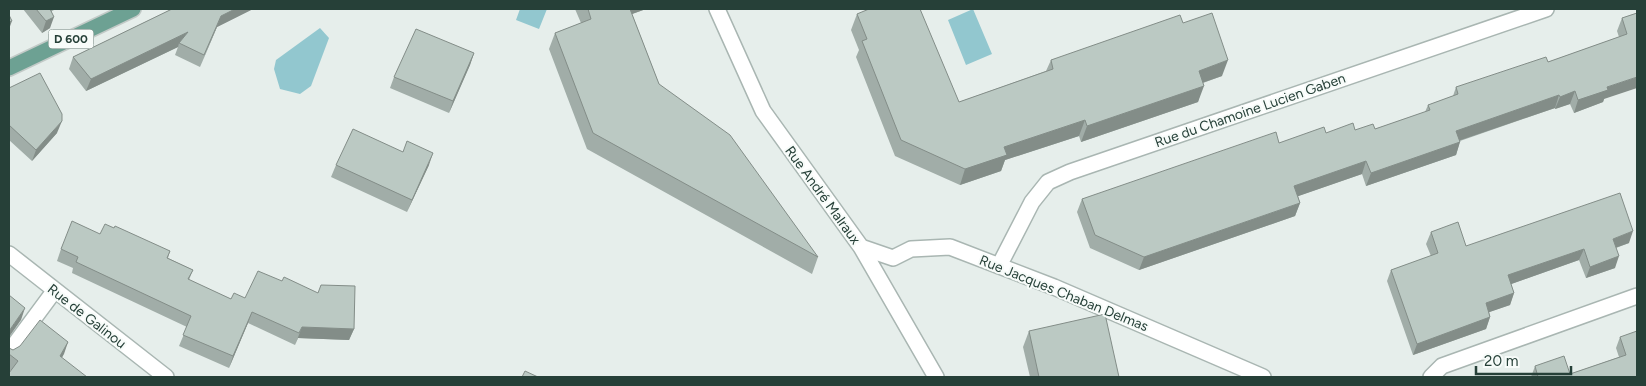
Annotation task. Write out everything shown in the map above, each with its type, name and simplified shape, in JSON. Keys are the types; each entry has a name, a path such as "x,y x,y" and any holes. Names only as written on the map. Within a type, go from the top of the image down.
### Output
{"main road":[{"name":"D 600","path":"9,68 133,9"}],"street":[{"name":"Rue André Malraux","path":"717,9 763,111 861,248 936,377"},
{"name":"Rue du Chamoine Lucien Gaben","path":"999,266 1032,202 1048,182 1055,178 1546,9"},
{"name":"Rue Jacques Chaban Delmas","path":"861,248 893,258 911,249 950,247 1059,289 1263,377"},
{"name":"Rue de Galinou","path":"9,254 166,377"},
{"path":"9,352 55,290"},
{"path":"1431,377 1442,366 1637,296"}],"water":[{"path":"520,9 547,9 539,29 516,20"},
{"path":"973,9 992,54 966,65 948,20"},
{"path":"320,28 329,38 311,86 300,94 280,89 274,69 276,60"}],"building":[{"path":"36,9 50,9 54,17 46,21"},
{"path":"172,9 235,9 221,16 204,55 179,43 188,32 91,79 73,57"},
{"path":"588,9 630,9 659,84 730,135 818,257 593,133 555,33 591,19"},
{"path":"869,9 920,9 959,102 1053,69 1051,60 1180,15 1183,23 1212,13 1228,60 1199,71 1204,86 1087,126 1085,120 1004,147 1007,155 965,169 901,140 862,41 867,39 857,14"},
{"path":"1637,13 1637,77 1607,87 1608,90 1578,100 1575,91 1560,97 1559,95 1456,131 1460,142 1371,173 1366,161 1294,186 1300,203 1144,257 1095,235 1082,199 1276,132 1279,143 1324,127 1326,133 1353,123 1355,130 1373,124 1375,129 1430,110 1428,105 1458,94 1456,87 1546,57 1548,62 1627,34 1622,18"},
{"path":"416,29 474,53 453,101 394,77"},
{"path":"40,73 62,114 62,121 36,150 9,125 9,88"},
{"path":"353,129 403,152 407,141 433,153 412,200 336,165"},
{"path":"1620,193 1633,231 1613,239 1619,256 1590,267 1584,249 1508,275 1514,293 1486,303 1490,317 1417,344 1391,270 1438,253 1431,232 1458,222 1466,246"},
{"path":"72,221 100,234 105,224 114,228 115,226 170,251 167,258 193,270 188,279 231,299 234,293 245,298 258,271 282,281 284,277 318,293 321,285 355,286 354,329 302,327 299,333 252,312 233,356 183,335 191,316 76,262 78,257 61,249"},
{"path":"9,295 25,308 9,331"},
{"path":"1105,314 1119,377 1039,377 1029,331"},
{"path":"40,320 68,342 60,356 87,377 9,377 9,373 18,361 9,354 9,348 13,350 20,346"},
{"path":"1637,331 1637,377 1538,377 1535,366 1564,356 1570,374 1626,355 1620,337"},
{"path":"525,371 538,377 522,377"}]}
